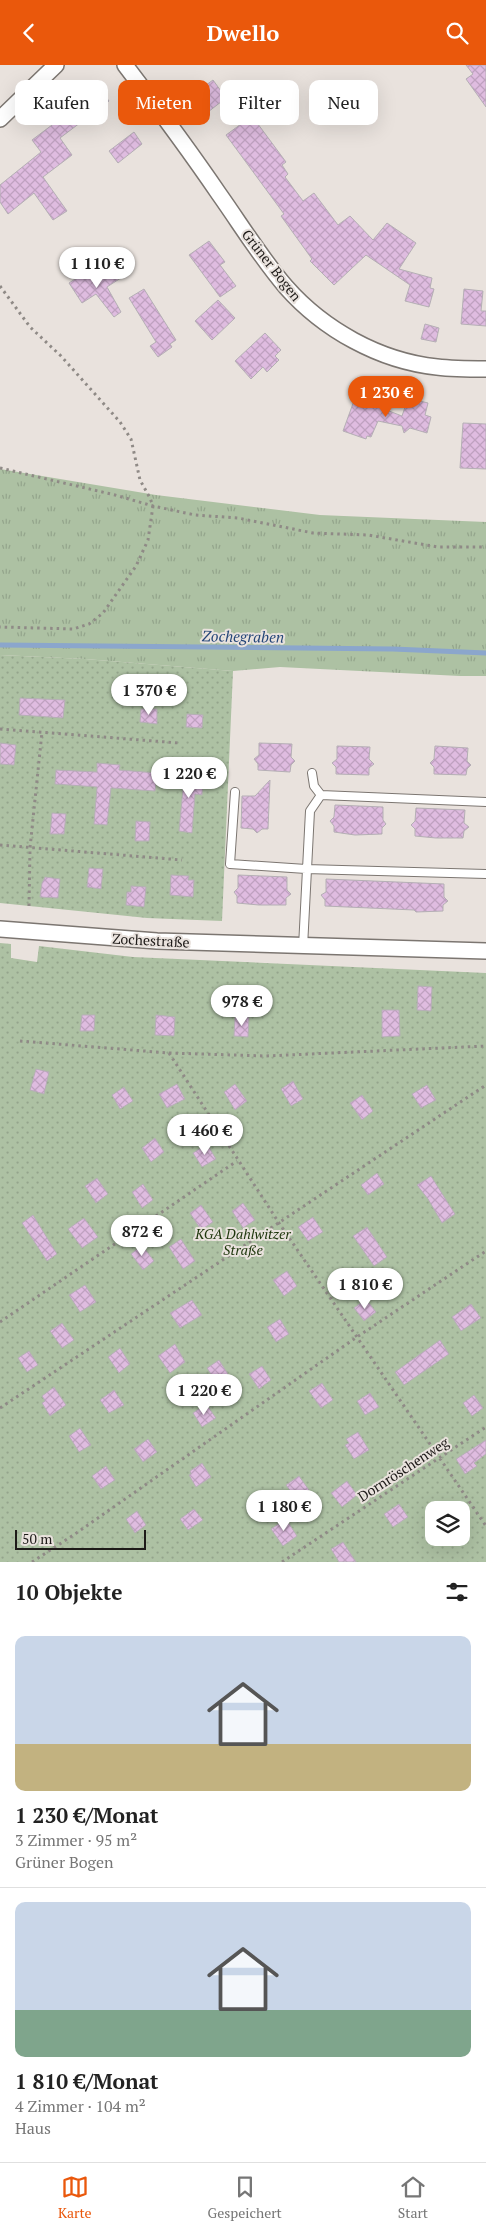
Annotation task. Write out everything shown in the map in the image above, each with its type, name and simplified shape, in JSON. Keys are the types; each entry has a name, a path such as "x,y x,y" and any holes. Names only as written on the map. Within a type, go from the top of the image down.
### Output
{"street":[{"path":"0,119 56,65"},
{"name":"Grüner Bogen","path":"125,65 184,142 262,255 285,286 303,305 346,336 394,358 436,367 486,369"},
{"name":"Zochestraße","path":"0,929 148,941 486,951"}],"lane":[{"path":"312,773 314,785 321,795"},
{"path":"235,792 230,864 306,869 486,874"},
{"path":"321,795 486,803"},
{"path":"303,947 310,811 321,795"}],"path":[{"path":"0,286 30,327 61,356 120,421 131,439 140,480 150,497 153,507 148,540 136,566 103,613 89,624 73,629 0,627"},
{"path":"0,468 115,495 153,507 195,515 263,522 313,533 368,535 438,547 486,547"},
{"path":"0,729 179,743"},
{"path":"29,906 30,848 42,732"},
{"path":"0,845 182,860"},
{"path":"20,1041 169,1053 266,1056 486,1047"},
{"path":"169,1053 237,1161 486,1526"},
{"path":"0,1408 486,1085"},
{"path":"0,1321 237,1161"},
{"path":"32,1562 357,1337 486,1251"},
{"name":"Dornröschenweg","path":"282,1562 486,1427"}],"green space":[{"path":"0,469 156,495 320,515 486,522 486,676 280,667 233,671 85,659 0,655"},
{"path":"0,655 85,659 233,671 222,921 147,918 0,903"},
{"name":"KGA Dahlwitzer Straße","path":"0,943 11,944 11,958 37,962 39,946 133,957 486,973 486,1562 0,1562"}],"building":[{"path":"466,65 486,65 486,107 466,79 473,74"},
{"path":"213,80 220,90 220,103 210,110 210,82"},
{"path":"52,125 77,125 60,138 72,155 43,177 67,211 53,220 34,193 8,214 0,202 0,185 41,152 32,140"},
{"path":"240,125 259,125 286,162 282,165 288,174 285,177 303,201 314,193 338,225 350,216 373,240 387,223 416,243 399,269 432,278 430,288 434,289 429,307 405,301 410,285 366,255 334,285 310,261 312,259 281,216 284,214 226,135"},
{"path":"134,132 142,144 118,163 109,151"},
{"path":"209,241 225,262 220,265 236,286 220,297 189,255"},
{"path":"89,270 96,280 125,271 127,274 107,287 121,312 114,317 96,294 82,303 69,283"},
{"path":"144,289 176,340 170,344 172,347 158,357 150,346 156,342 129,298"},
{"path":"464,289 483,291 481,311 486,311 486,326 461,324"},
{"path":"218,300 235,318 212,340 195,321"},
{"path":"425,324 439,328 436,342 421,339"},
{"path":"265,333 281,350 275,356 279,360 267,372 263,367 251,379 235,361"},
{"path":"355,398 402,416 408,398 428,403 425,415 431,417 427,433 410,428 404,433 402,426 378,421 371,437 367,436 366,439 343,431"},
{"path":"463,423 486,424 486,469 460,468"},
{"path":"20,698 65,700 63,718 19,715"},
{"path":"141,709 157,709 157,724 140,722"},
{"path":"187,714 203,715 202,728 186,727"},
{"path":"0,743 16,745 14,765 0,764"},
{"path":"259,743 292,744 291,757 295,761 291,765 290,772 258,770 258,764 254,759 259,755"},
{"path":"337,746 370,747 369,759 374,764 369,768 369,775 336,774 336,767 332,763 337,759"},
{"path":"435,746 468,748 467,761 471,765 467,769 466,775 434,774 434,767 430,763 434,759"},
{"path":"97,763 120,765 119,770 157,773 155,791 111,788 107,825 94,824 97,787 55,784 56,770 97,772"},
{"path":"185,768 197,769 196,780 203,780 202,795 195,794 192,833 179,831"},
{"path":"270,780 268,829 262,829 257,833 253,829 241,828 242,796 255,796"},
{"path":"335,805 383,807 383,820 386,824 382,828 382,834 355,835 334,832 334,826 330,821 334,817"},
{"path":"416,808 465,810 464,823 469,827 464,831 463,838 415,836 415,829 411,825 415,821"},
{"path":"52,813 66,814 64,834 50,834"},
{"path":"136,821 150,822 149,841 135,841"},
{"path":"89,868 103,869 101,889 87,887"},
{"path":"171,875 189,876 188,880 194,880 193,897 170,895"},
{"path":"238,875 287,877 287,890 291,894 286,898 286,905 237,903 237,896 234,892 238,888"},
{"path":"45,877 60,879 58,898 40,897"},
{"path":"326,879 444,884 444,897 448,901 443,905 443,911 416,912 414,910 325,906 325,900 321,895 326,892"},
{"path":"131,886 146,887 144,907 126,905 127,892 131,892"},
{"path":"418,986 432,987 431,1011 417,1010"},
{"path":"382,1010 399,1010 400,1036 382,1037"},
{"path":"82,1015 95,1015 94,1031 80,1031"},
{"path":"156,1015 175,1017 174,1036 155,1035"},
{"path":"235,1017 249,1017 248,1037 234,1036"},
{"path":"36,1069 49,1072 44,1094 30,1090"},
{"path":"293,1081 303,1099 291,1106 281,1089"},
{"path":"177,1084 185,1099 167,1108 159,1094"},
{"path":"235,1084 247,1101 235,1110 224,1092"},
{"path":"427,1085 436,1100 421,1108 412,1094"},
{"path":"124,1087 133,1101 120,1109 112,1095"},
{"path":"362,1095 373,1111 362,1120 350,1103"},
{"path":"155,1138 164,1152 151,1162 142,1148"},
{"path":"207,1144 216,1159 202,1167 193,1153"},
{"path":"377,1173 384,1184 368,1195 361,1185"},
{"path":"431,1176 455,1214 442,1223 417,1185"},
{"path":"97,1178 108,1194 96,1203 85,1186"},
{"path":"143,1184 153,1200 142,1208 132,1192"},
{"path":"243,1203 255,1220 243,1228 232,1211"},
{"path":"201,1205 213,1222 201,1230 190,1213"},
{"path":"33,1215 57,1254 47,1261 22,1223"},
{"path":"313,1217 323,1232 308,1241 298,1227"},
{"path":"84,1218 98,1237 82,1248 68,1229"},
{"path":"367,1227 387,1257 374,1266 353,1236"},
{"path":"181,1239 195,1261 183,1269 169,1247"},
{"path":"142,1245 154,1261 143,1270 131,1254"},
{"path":"287,1271 297,1286 284,1296 273,1280"},
{"path":"85,1285 96,1302 80,1312 69,1295"},
{"path":"366,1299 376,1312 364,1321 354,1308"},
{"path":"192,1300 202,1315 180,1328 170,1313"},
{"path":"471,1304 481,1318 461,1331 452,1317"},
{"path":"280,1319 289,1334 276,1342 267,1327"},
{"path":"62,1323 74,1340 62,1348 50,1331"},
{"path":"440,1340 449,1354 404,1385 395,1372"},
{"path":"175,1344 185,1362 170,1373 158,1356"},
{"path":"120,1348 130,1364 119,1373 108,1357"},
{"path":"29,1351 38,1365 27,1372 18,1358"},
{"path":"219,1360 228,1374 216,1382 207,1368"},
{"path":"262,1366 271,1380 259,1389 249,1374"},
{"path":"322,1383 333,1400 321,1408 309,1391"},
{"path":"54,1387 66,1405 50,1416 42,1403 45,1401 42,1396"},
{"path":"114,1390 124,1405 109,1413 100,1400"},
{"path":"370,1393 379,1407 365,1415 357,1401"},
{"path":"474,1395 483,1408 472,1416 463,1403"},
{"path":"206,1404 216,1418 202,1427 193,1413"},
{"path":"80,1428 91,1445 79,1452 69,1436"},
{"path":"358,1432 369,1450 354,1459 345,1445 349,1443 346,1439"},
{"path":"148,1439 157,1452 143,1462 134,1449"},
{"path":"486,1440 486,1454 474,1463 477,1466 465,1474 456,1459"},
{"path":"202,1463 211,1477 196,1487 189,1475 191,1474 190,1471"},
{"path":"106,1466 115,1480 101,1489 92,1476"},
{"path":"299,1476 309,1490 296,1499 286,1485"},
{"path":"347,1481 357,1495 342,1507 331,1493"},
{"path":"399,1504 408,1517 393,1527 384,1514"},
{"path":"194,1509 203,1520 188,1530 180,1519"},
{"path":"137,1511 146,1525 135,1533 126,1519"},
{"path":"286,1519 297,1536 283,1546 271,1529"},
{"path":"343,1542 356,1562 339,1562 331,1549"}],"waterway":[{"name":"Zochegraben","path":"0,645 393,649 486,653"}]}
